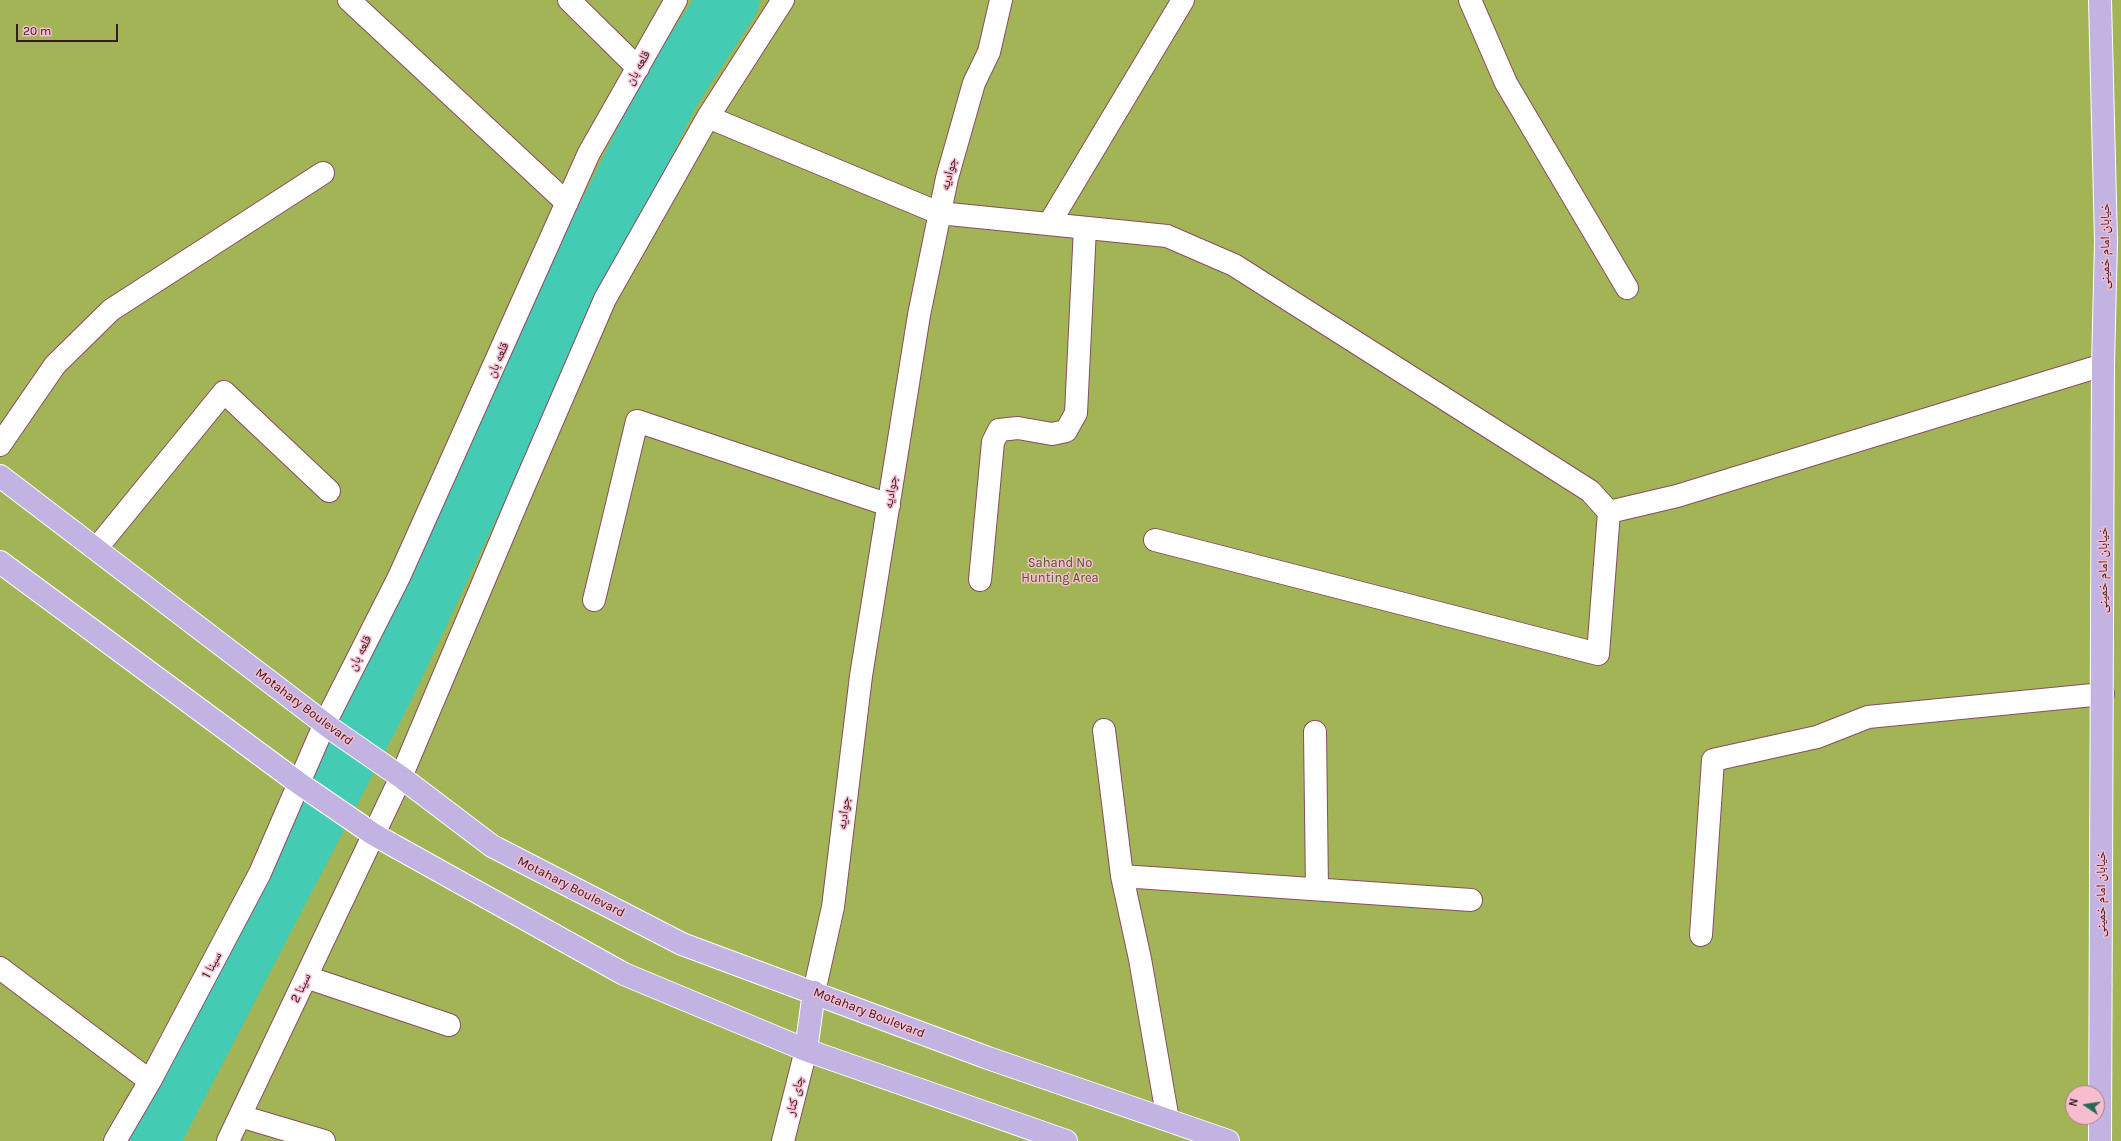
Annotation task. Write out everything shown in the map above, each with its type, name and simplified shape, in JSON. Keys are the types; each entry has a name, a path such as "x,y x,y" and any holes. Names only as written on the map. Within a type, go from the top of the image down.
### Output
{"main road":[{"name":"خیابان امام خمینی","path":"2100,0 2106,241 2103,365 2103,694 2100,1141"},
{"name":"Motahary Boulevard","path":"0,476 329,726 380,764 401,777 492,846 682,944 988,1058 1228,1141"},
{"path":"0,562 303,786 368,830 624,974 806,1050 1066,1141"},
{"path":"806,1050 814,992"}],"street":[{"path":"349,0 567,203"},
{"path":"569,0 638,68"},
{"name":"قلعه بان","path":"303,786 329,726 399,577 589,153 676,0"},
{"name":"سینا 2","path":"228,1141 306,977 368,830 401,777 605,299 708,117 783,0"},
{"name":"جوادیه","path":"814,992 833,907 861,676 919,315 947,178 974,84 989,52 1001,0"},
{"path":"1050,224 1183,0"},
{"path":"1470,0 1506,83 1627,288"},
{"path":"708,117 939,213 1167,236 1234,265 1590,491 1609,512 1598,654 1155,540"},
{"path":"0,445 55,365 111,310 323,172"},
{"path":"980,580 993,442 999,430 1018,428 1052,434 1066,431 1076,413 1085,228"},
{"path":"1609,512 1677,496 2103,365"},
{"path":"96,550 224,392 330,491"},
{"path":"594,600 637,421 889,505"},
{"path":"1701,935 1713,760 1817,737 1868,717 2103,694"},
{"path":"1104,730 1122,876 1140,959 1168,1120"},
{"path":"1316,732 1317,889"},
{"name":"سینا 1","path":"115,1141 150,1081 260,873 303,786"},
{"path":"1122,876 1470,900"},
{"path":"0,968 150,1081"},
{"path":"306,977 449,1025"},
{"name":"چای کنار","path":"783,1141 806,1050"},
{"path":"240,1116 324,1141"}],"green space":[{"name":"Sahand No Hunting Area","path":"0,0 2121,0 2121,1141 0,1141"}],"waterway":[{"path":"148,1141 384,687 552,328 671,89 729,0"}]}
